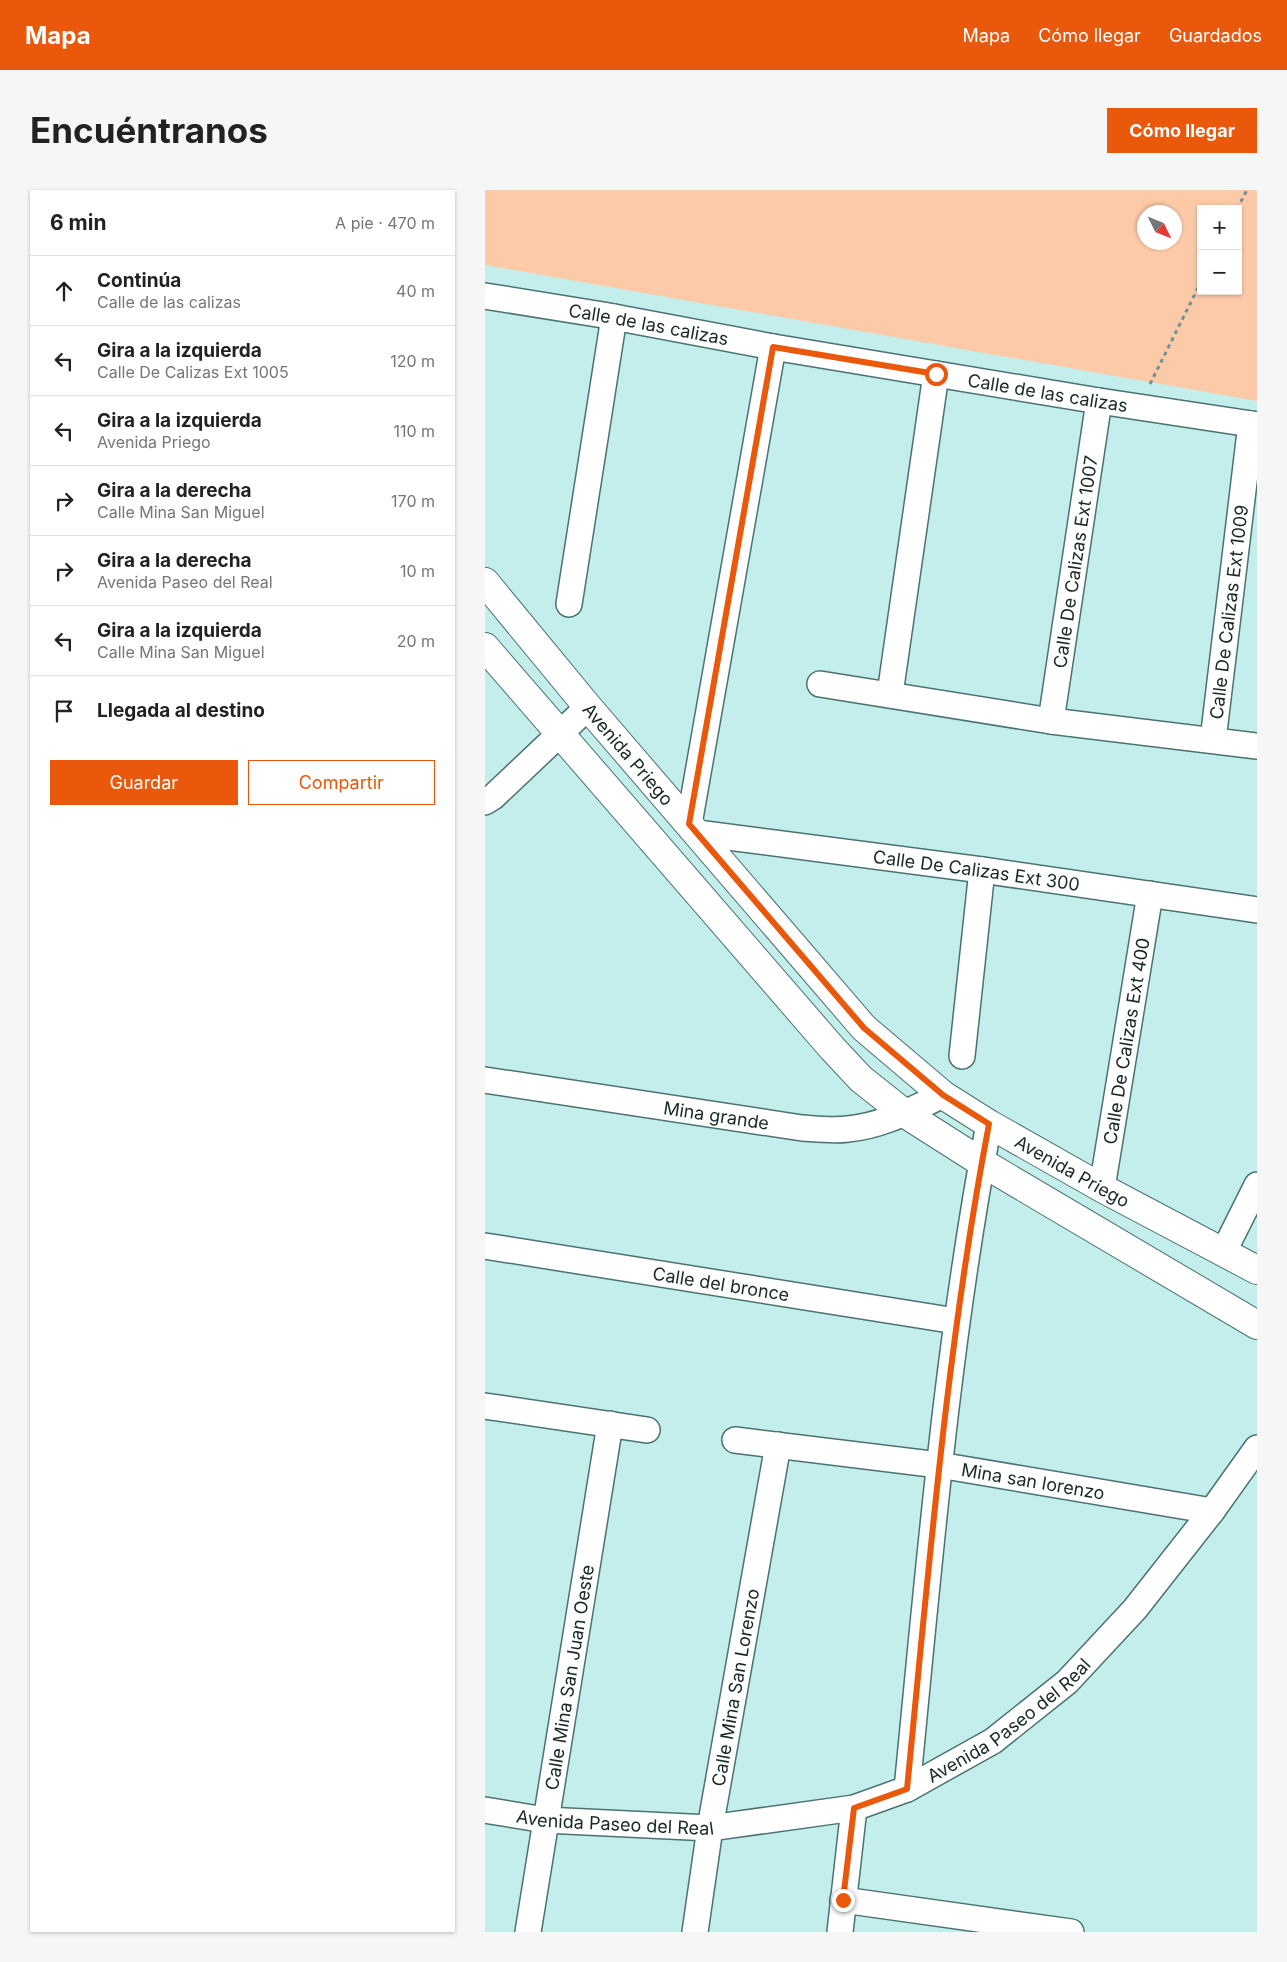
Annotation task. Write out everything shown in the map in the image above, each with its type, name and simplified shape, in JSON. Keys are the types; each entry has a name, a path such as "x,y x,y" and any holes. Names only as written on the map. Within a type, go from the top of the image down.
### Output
{"street":[{"name":"Calle de las calizas","path":"485,296 614,317 773,347 1254,425"},
{"path":"569,604 614,317"},
{"path":"693,828 773,347"},
{"path":"890,694 936,374"},
{"name":"Calle De Calizas Ext 1007","path":"1051,721 1099,401"},
{"name":"Calle De Calizas Ext 1009","path":"1213,740 1254,425"},
{"name":"Avenida Priego","path":"485,582 588,707 864,1028 943,1095 989,1124 1102,1188 1257,1270"},
{"path":"485,647 832,1048 861,1079 904,1113 981,1162 1257,1325"},
{"path":"820,684 1051,721 1257,746"},
{"path":"485,802 493,797 588,707"},
{"name":"Calle De Calizas Ext 300","path":"693,828 1257,910"},
{"path":"962,1056 982,870"},
{"name":"Calle De Calizas Ext 400","path":"1102,1188 1151,894"},
{"name":"Mina grande","path":"485,1080 802,1128 831,1130 871,1125 904,1113 943,1095"},
{"path":"907,1789 939,1465 956,1321 981,1162 989,1124"},
{"path":"1224,1251 1257,1185"},
{"name":"Calle del bronce","path":"485,1246 956,1321"},
{"path":"485,1406 647,1430"},
{"name":"Calle Mina San Juan Oeste","path":"528,1932 610,1424"},
{"name":"Mina san lorenzo","path":"735,1440 939,1465 1212,1511"},
{"name":"Calle Mina San Lorenzo","path":"695,1932 710,1828 779,1445"},
{"name":"Avenida Paseo del Real","path":"485,1810 545,1820 710,1828 854,1808 907,1789 993,1741 1067,1682 1135,1609 1212,1511 1257,1448"},
{"path":"840,1932 854,1808"},
{"path":"843,1900 1001,1927 1071,1932"}],"path":[{"path":"1239,205 1247,190"},
{"path":"1142,386 1151,384 1197,290"}],"shaded area":[{"path":"485,190 1257,190 1257,401 485,265"}],"route":[{"path":"843,1900 854,1808 907,1789 939,1465 956,1321 981,1162 989,1124 943,1095 864,1028 689,824 773,347 936,374"}]}
